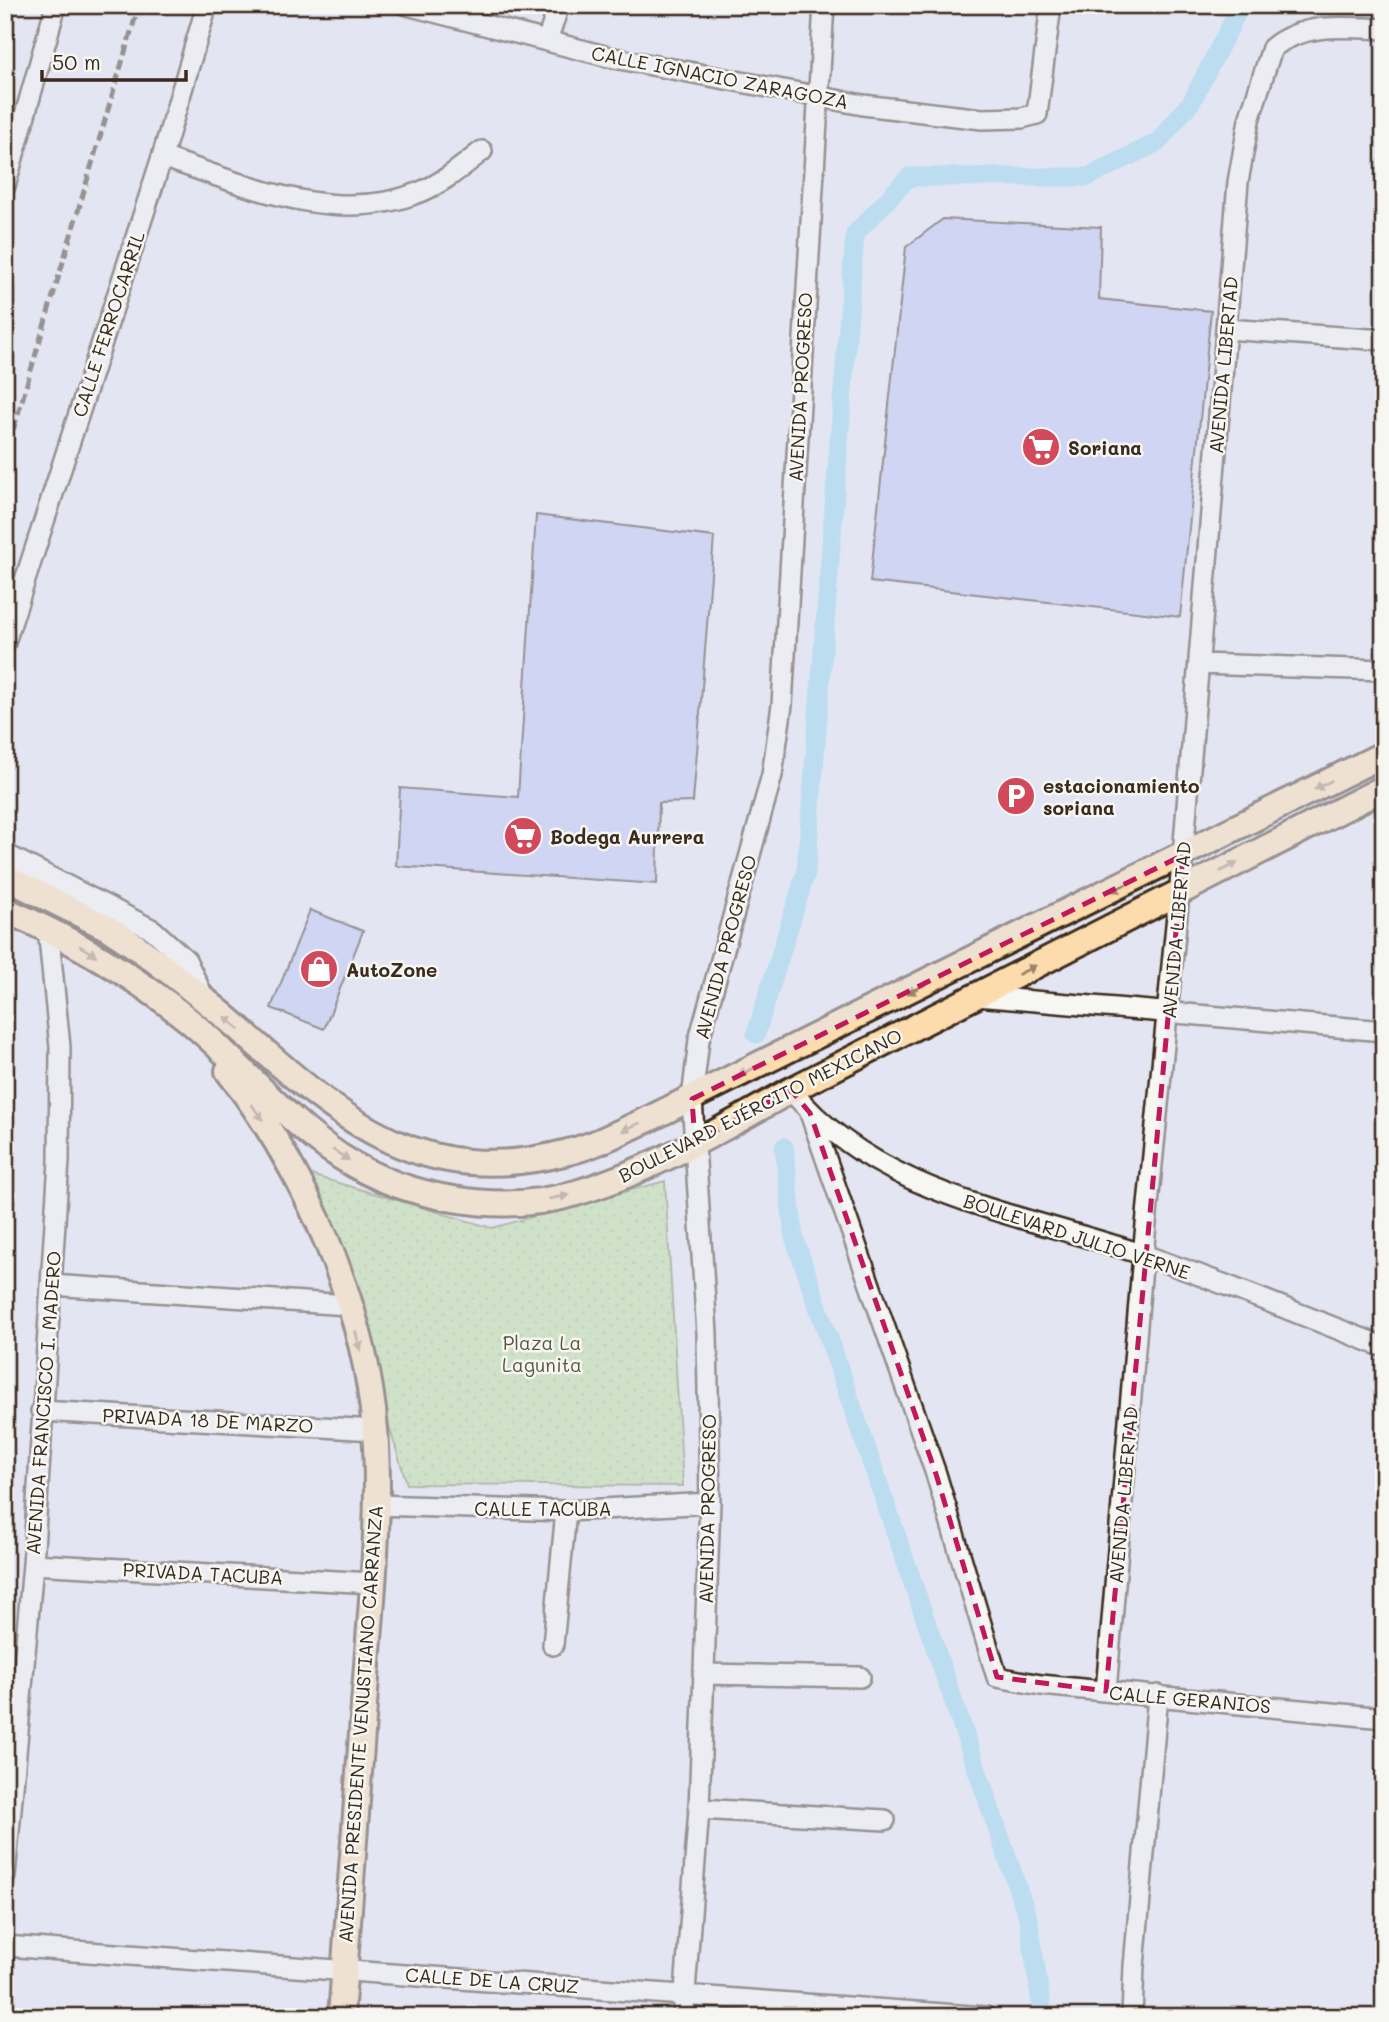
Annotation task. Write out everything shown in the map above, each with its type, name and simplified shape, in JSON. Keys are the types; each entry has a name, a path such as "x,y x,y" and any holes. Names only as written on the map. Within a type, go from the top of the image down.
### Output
{"main road":[{"name":"BOULEVARD EJÉRCITO MEXICANO","path":"5,877 108,928 206,1001 331,1107 374,1133 435,1157 504,1163 558,1155 588,1146 699,1095 1384,754"},
{"name":"BOULEVARD EJÉRCITO MEXICANO","path":"5,910 48,928 116,968 186,1018 298,1122 342,1157 371,1172 443,1196 508,1203 574,1194 645,1167 1384,788"},
{"name":"AVENIDA PRESIDENTE VENUSTIANO CARRANZA","path":"186,1018 253,1105 286,1156 315,1212 348,1305 368,1384 375,1430 373,1583 341,2017"}],"street":[{"path":"5,186 56,5"},
{"name":"CALLE FERROCARRIL","path":"5,642 162,157 207,5"},
{"name":"CALLE IGNACIO ZARAGOZA","path":"407,5 676,71 932,116 1005,119 1037,114 1051,5"},
{"path":"547,41 559,5"},
{"name":"AVENIDA PROGRESO","path":"683,2017 699,1809 710,1503 705,1137 699,1095 699,1040 772,775 782,705 816,94 824,5"},
{"name":"AVENIDA LIBERTAD","path":"1106,1691 1143,1255 1180,892 1238,182 1249,120 1272,47 1302,31 1349,27 1384,29"},
{"path":"162,157 308,202 346,207 386,203 421,192 451,175 482,151"},
{"path":"1226,328 1384,340"},
{"path":"1199,663 1384,670"},
{"path":"5,854 153,930 187,960 206,1001"},
{"name":"AVENIDA FRANCISCO I. MADERO","path":"5,1877 33,1564 59,1161 60,1047 48,928"},
{"path":"976,996 1384,1031"},
{"name":"BOULEVARD JULIO VERNE","path":"786,1094 843,1141 897,1175 944,1193 1143,1255 1384,1347"},
{"name":"CALLE GERANIOS","path":"810,1113 936,1474 997,1677 1032,1684 1384,1718"},
{"path":"51,1285 348,1305"},
{"name":"PRIVADA 18 DE MARZO","path":"41,1410 375,1430"},
{"name":"CALLE TACUBA","path":"375,1505 566,1511 710,1503"},
{"path":"553,1645 566,1511"},
{"name":"PRIVADA TACUBA","path":"33,1564 373,1583"},
{"path":"703,1674 860,1677"},
{"path":"1132,2017 1134,1966 1158,1695"},
{"path":"699,1809 885,1820"},
{"name":"CALLE DE LA CRUZ","path":"5,1947 983,2015"}],"highlighted area":[{"path":"1183,855 1106,1691 997,1677 936,1474 810,1113 791,1090 695,1142 692,1099"}],"green space":[{"name":"Plaza La Lagunita","path":"311,1175 492,1228 665,1181 683,1486 407,1484"}],"building":[{"name":"Soriana","path":"943,219 1101,227 1099,299 1211,311 1180,617 870,582 906,247"},
{"path":"536,515 714,537 693,802 659,803 657,884 396,866 400,788 518,797"},
{"path":"310,910 363,931 324,1029 271,1008"}],"waterway":[{"path":"756,1034 806,872 855,234 909,177 1088,177 1158,142 1192,101 1241,5"},
{"path":"784,1147 794,1237 1029,1921 1043,2017"}],"railway":[{"path":"5,458 139,5"}],"place":[{"name":"Soriana","path":"1041,447"},
{"name":"estacionamiento soriana","path":"1016,796"},
{"name":"Bodega Aurrera","path":"523,836"},
{"name":"AutoZone","path":"319,969"}]}
